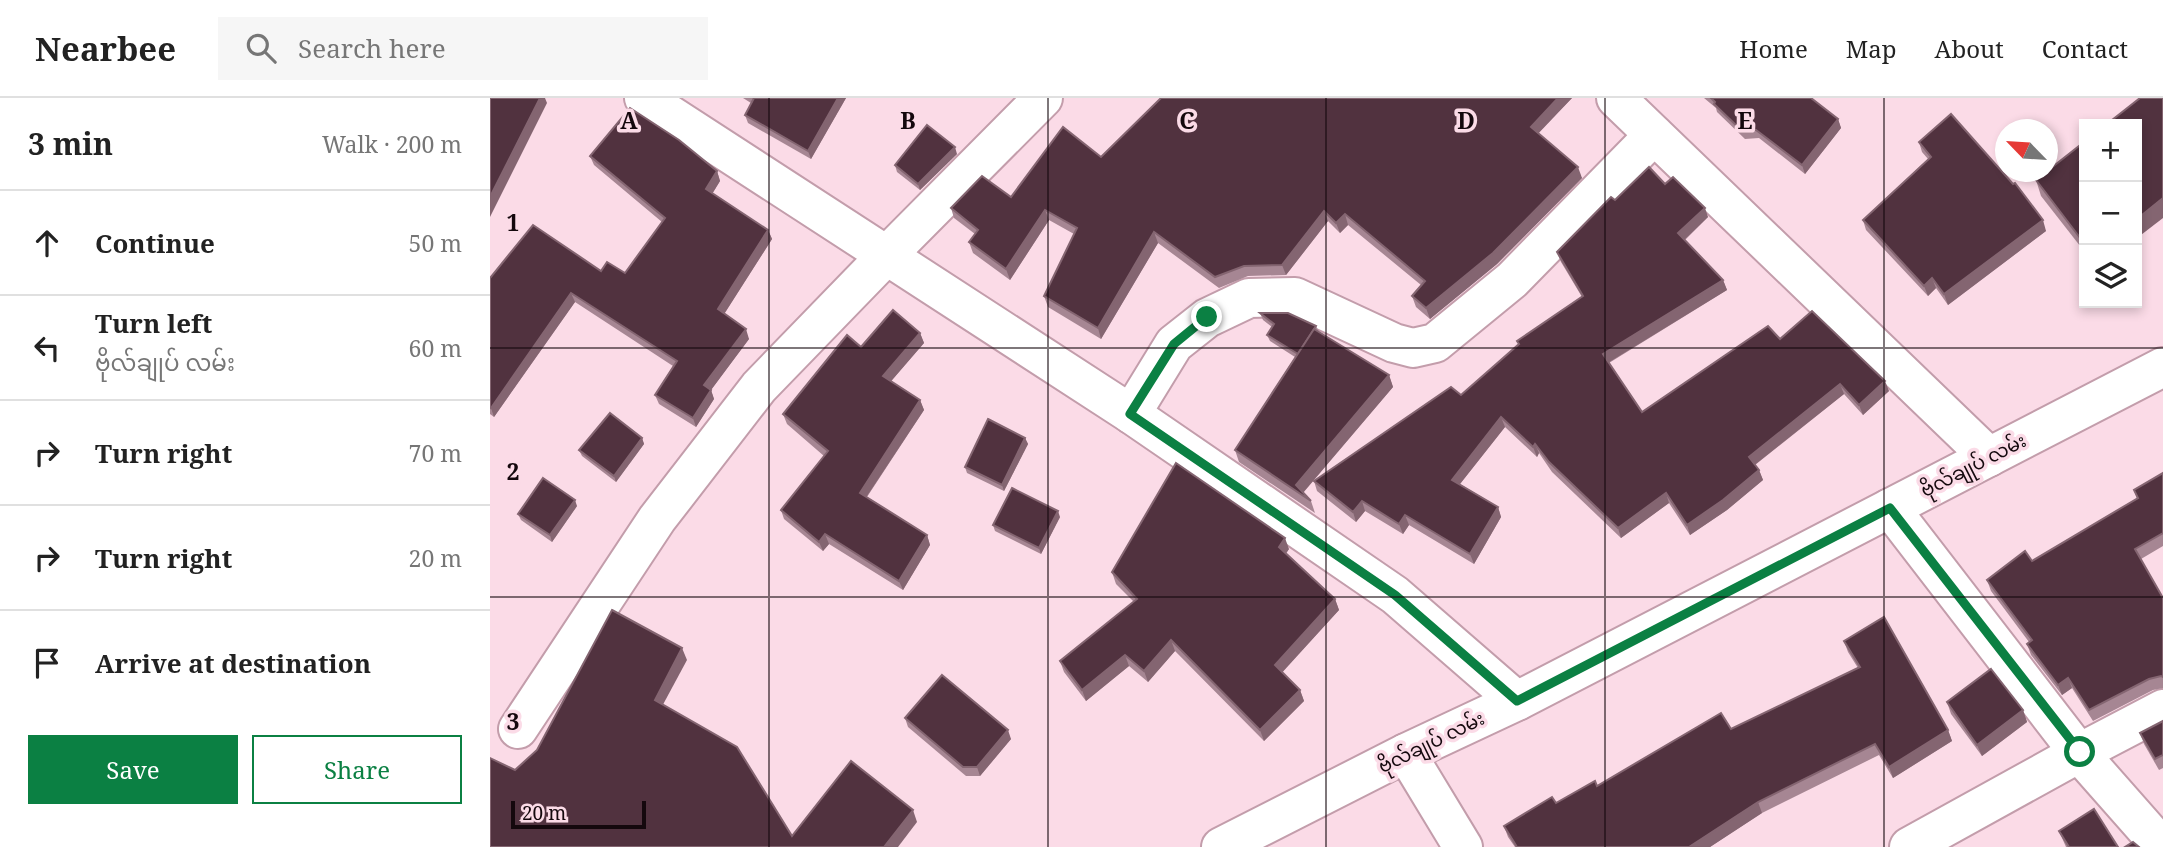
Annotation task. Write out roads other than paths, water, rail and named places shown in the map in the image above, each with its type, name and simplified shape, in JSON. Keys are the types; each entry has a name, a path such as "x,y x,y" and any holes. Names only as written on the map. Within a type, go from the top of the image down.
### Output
{"street":[{"path":"644,98 1130,414 1395,595 1517,701"},
{"path":"519,729 657,519 759,387 1043,98"},
{"path":"1615,98 1990,457"},
{"path":"1130,414 1174,344 1207,317 1249,298 1295,297 1394,343 1413,348 1435,343 1512,280 1654,135"},
{"name":"ဗိုလ်ချုပ် လမ်း","path":"1221,847 1406,753 1517,701 2163,367"},
{"path":"1890,508 2080,752 2162,847"},
{"path":"1909,847 2163,709"},
{"path":"1406,753 1463,847"}]}
